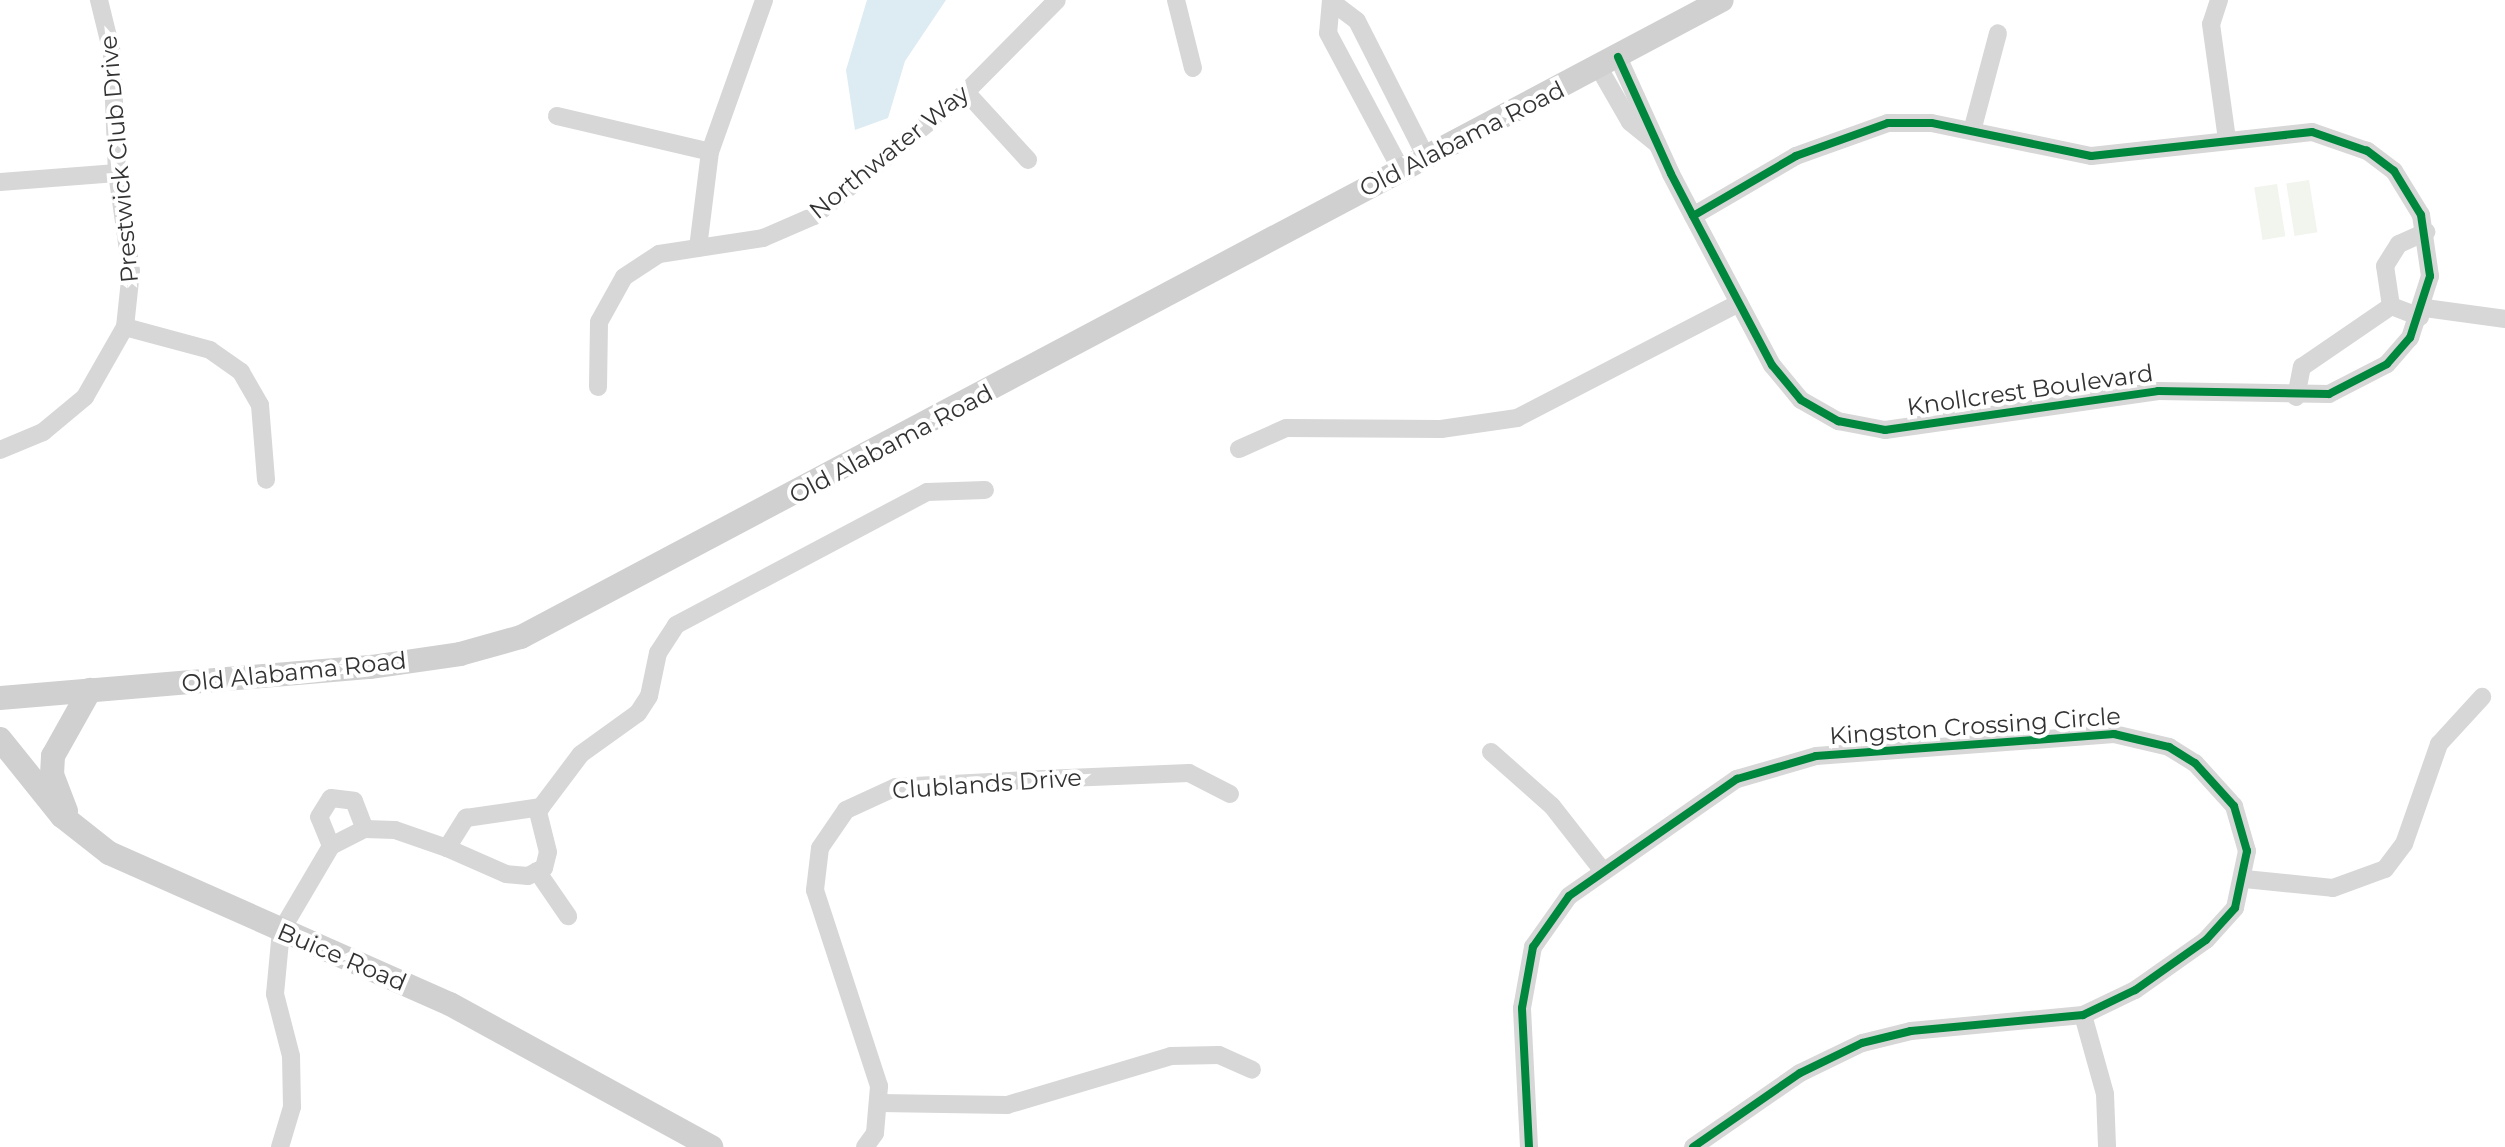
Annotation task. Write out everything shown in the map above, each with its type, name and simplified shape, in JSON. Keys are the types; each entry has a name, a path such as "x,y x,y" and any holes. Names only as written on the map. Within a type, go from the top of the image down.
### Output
{"main road":[{"name":"Old Alabama Road","path":"0,698 371,667 460,654 521,637 1401,170 1609,63 1722,0"},
{"path":"75,828 52,775 53,756 90,690"},
{"name":"Buice Road","path":"0,739 75,828 138,868 450,1004 711,1147"}],"street":[{"name":"Prestwick Club Drive","path":"0,450 43,432 85,397 125,327 131,271 117,173 112,53 99,0"},
{"path":"698,248 700,195 710,152 764,0"},
{"name":"Northwater Way","path":"598,387 597,335 608,297 644,261 698,248 763,238 814,216 966,92 1057,0"},
{"path":"1176,0 1193,68"},
{"path":"2219,0 2211,24 2227,139"},
{"path":"1333,1 1357,21 1426,157"},
{"path":"1333,1 1328,33 1401,170"},
{"path":"1972,131 1998,33"},
{"name":"Knollcrest Boulevard","path":"1609,63 1630,122 1657,144 1693,216 1772,365 1801,400 1838,421 1870,428 2158,391 2296,397 2359,384 2387,364 2422,312 2430,276 2426,232 2408,189 2367,151 2312,132 2091,156 1910,121 1865,128 1796,156 1693,216"},
{"path":"966,92 1028,160"},
{"path":"557,116 710,152"},
{"path":"0,182 117,173"},
{"path":"2391,306 2385,266 2399,244 2426,232"},
{"path":"1239,449 1286,428 1441,429 1517,418 1739,303"},
{"path":"2296,397 2302,367 2391,306 2422,312 2505,319"},
{"path":"125,327 210,350 241,372 260,405 266,480"},
{"path":"447,848 466,818 537,808 581,754 638,713 649,696 658,653 676,625 927,492 985,490"},
{"path":"2245,879 2333,888 2385,869 2404,844 2439,744 2482,697"},
{"name":"Kingston Crossing Circle","path":"1529,1147 1525,971 1550,916 1602,870 1737,779 1779,763 2114,734 2169,747 2218,784 2243,829 2245,879 2235,908 2206,940 2135,990 2083,1015 1911,1031 1862,1043 1800,1073 1693,1147"},
{"path":"1491,752 1552,806 1602,870"},
{"name":"Clublands Drive","path":"872,1142 880,1103 875,1067 815,890 820,848 846,810 896,787 1044,779 1189,773 1230,794"},
{"path":"331,846 319,817 331,798 354,801 365,829"},
{"path":"537,808 548,852 537,871"},
{"path":"280,1147 292,1107 291,1056 275,994 281,931 331,846 365,829 395,830 447,848 506,874 537,871"},
{"path":"537,871 568,916"},
{"path":"2083,1015 2105,1094 2107,1147"},
{"path":"880,1103 1007,1105 1171,1056 1219,1055 1252,1070"}],"shaded area":[{"path":"867,0 946,0 905,61 888,118 855,130 846,70"},
{"path":"2309,180 2317,232 2295,236 2286,184"},
{"path":"2277,184 2285,236 2263,240 2254,188"}],"cycle path":[{"path":"1618,57 1671,174 1693,216 1772,365 1801,400 1838,421 1885,430 2158,391 2329,394 2387,364 2410,338 2430,276 2421,215 2394,171 2367,151 2312,132 2091,156 1931,123 1888,123 1796,156 1693,216"},
{"path":"1529,1147 1522,1008 1533,947 1569,896 1737,779 1816,756 2114,734 2169,747 2195,763 2234,806 2247,851 2235,908 2206,940 2135,990 2083,1015 1911,1031 1862,1043 1800,1073 1693,1147"}]}
